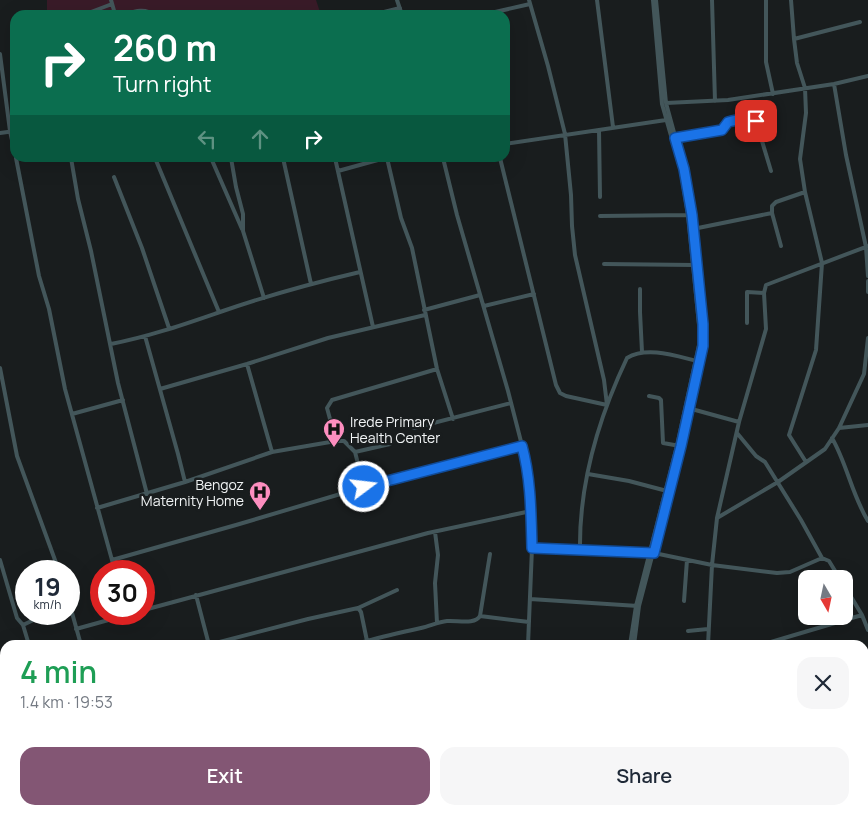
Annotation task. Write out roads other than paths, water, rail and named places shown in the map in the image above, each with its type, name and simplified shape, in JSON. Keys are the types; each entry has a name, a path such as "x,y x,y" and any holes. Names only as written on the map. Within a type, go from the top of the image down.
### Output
{"street":[{"path":"392,10 400,8 397,0"},
{"path":"597,0 613,127"},
{"path":"652,0 662,104 681,171 688,215 699,325 698,362"},
{"path":"633,640 638,606 703,346 703,324 693,229 684,169 666,103 656,0"},
{"path":"712,0 715,101"},
{"path":"766,0 766,62 773,94"},
{"path":"791,0 794,39 805,88 806,113 800,159 805,192 822,263 817,344 789,435 806,462"},
{"path":"94,10 112,2"},
{"path":"500,10 529,2 546,58 565,134 575,255 604,380 606,405"},
{"path":"794,39 860,22"},
{"path":"0,54 10,113"},
{"path":"666,103 728,100 773,94 834,84 868,76"},
{"path":"834,84 846,155 867,246 868,276"},
{"path":"675,138 714,133 722,130 728,122 752,119 756,121 771,172"},
{"path":"510,143 666,120"},
{"path":"600,130 600,198"},
{"path":"16,162 39,276 49,309 72,414 96,508 112,560 236,526 364,487 522,446"},
{"path":"72,162 78,200 110,344 147,494"},
{"path":"156,162 219,312"},
{"path":"213,162 243,231 264,298"},
{"path":"233,162 236,187 243,214 243,231"},
{"path":"284,162 311,284"},
{"path":"335,162 373,327"},
{"path":"338,171 371,162"},
{"path":"387,162 401,218 412,248 437,370 453,419"},
{"path":"444,162 526,461 531,511 532,548 528,640"},
{"path":"501,162 556,385 560,392 575,399 606,405"},
{"path":"114,177 142,248 169,328"},
{"path":"781,246 772,213 772,206 776,202 805,192"},
{"path":"693,229 772,213"},
{"path":"600,216 688,215"},
{"path":"708,640 712,565 717,518 739,422 766,330 764,292 766,286 867,246"},
{"path":"604,264 694,265"},
{"path":"110,344 145,336 311,284 360,272"},
{"path":"868,281 868,292"},
{"path":"640,289 642,352"},
{"path":"747,323 747,292 764,292"},
{"path":"484,306 534,294"},
{"path":"424,310 480,295"},
{"path":"160,389 328,338 425,315"},
{"path":"145,336 184,482"},
{"path":"717,518 778,482 825,449 839,428 866,374 868,338"},
{"path":"580,550 580,529 594,446 606,405 627,358 642,352 674,356 698,362"},
{"path":"247,364 272,452"},
{"path":"0,368 17,456 55,560"},
{"path":"336,441 328,408 332,400 437,370"},
{"path":"649,396 661,400 664,442 679,446"},
{"path":"72,414 123,400"},
{"path":"414,428 511,403"},
{"path":"688,408 739,422"},
{"path":"839,428 868,425"},
{"path":"737,434 756,456 765,462 822,558 829,561 834,570"},
{"path":"832,438 844,461 861,509 868,521"},
{"path":"96,508 147,494 272,452 336,441 344,441 355,452 364,487"},
{"path":"355,452 390,444"},
{"path":"588,474 629,481 668,491"},
{"path":"155,607 435,532 531,511"},
{"path":"435,532 438,555 435,584 437,623"},
{"path":"532,548 652,553 712,565 777,573 790,572 822,558"},
{"path":"378,640 437,623 475,621 478,619 490,554"},
{"path":"0,560 15,614"},
{"path":"684,601 687,560"},
{"path":"227,640 358,608 397,590"},
{"path":"196,595 207,640"},
{"path":"530,599 638,606"},
{"path":"853,600 868,630"},
{"path":"358,608 361,612 366,640"},
{"path":"778,640 862,615"},
{"path":"480,616 529,622"},
{"path":"23,625 28,640"},
{"path":"75,625 79,640"},
{"path":"76,629 90,625"},
{"path":"688,631 708,630"}],"place":[{"name":"Irede Primary Health Center","path":"334,448"},
{"name":"Bengoz Maternity Home","path":"260,511"}]}
